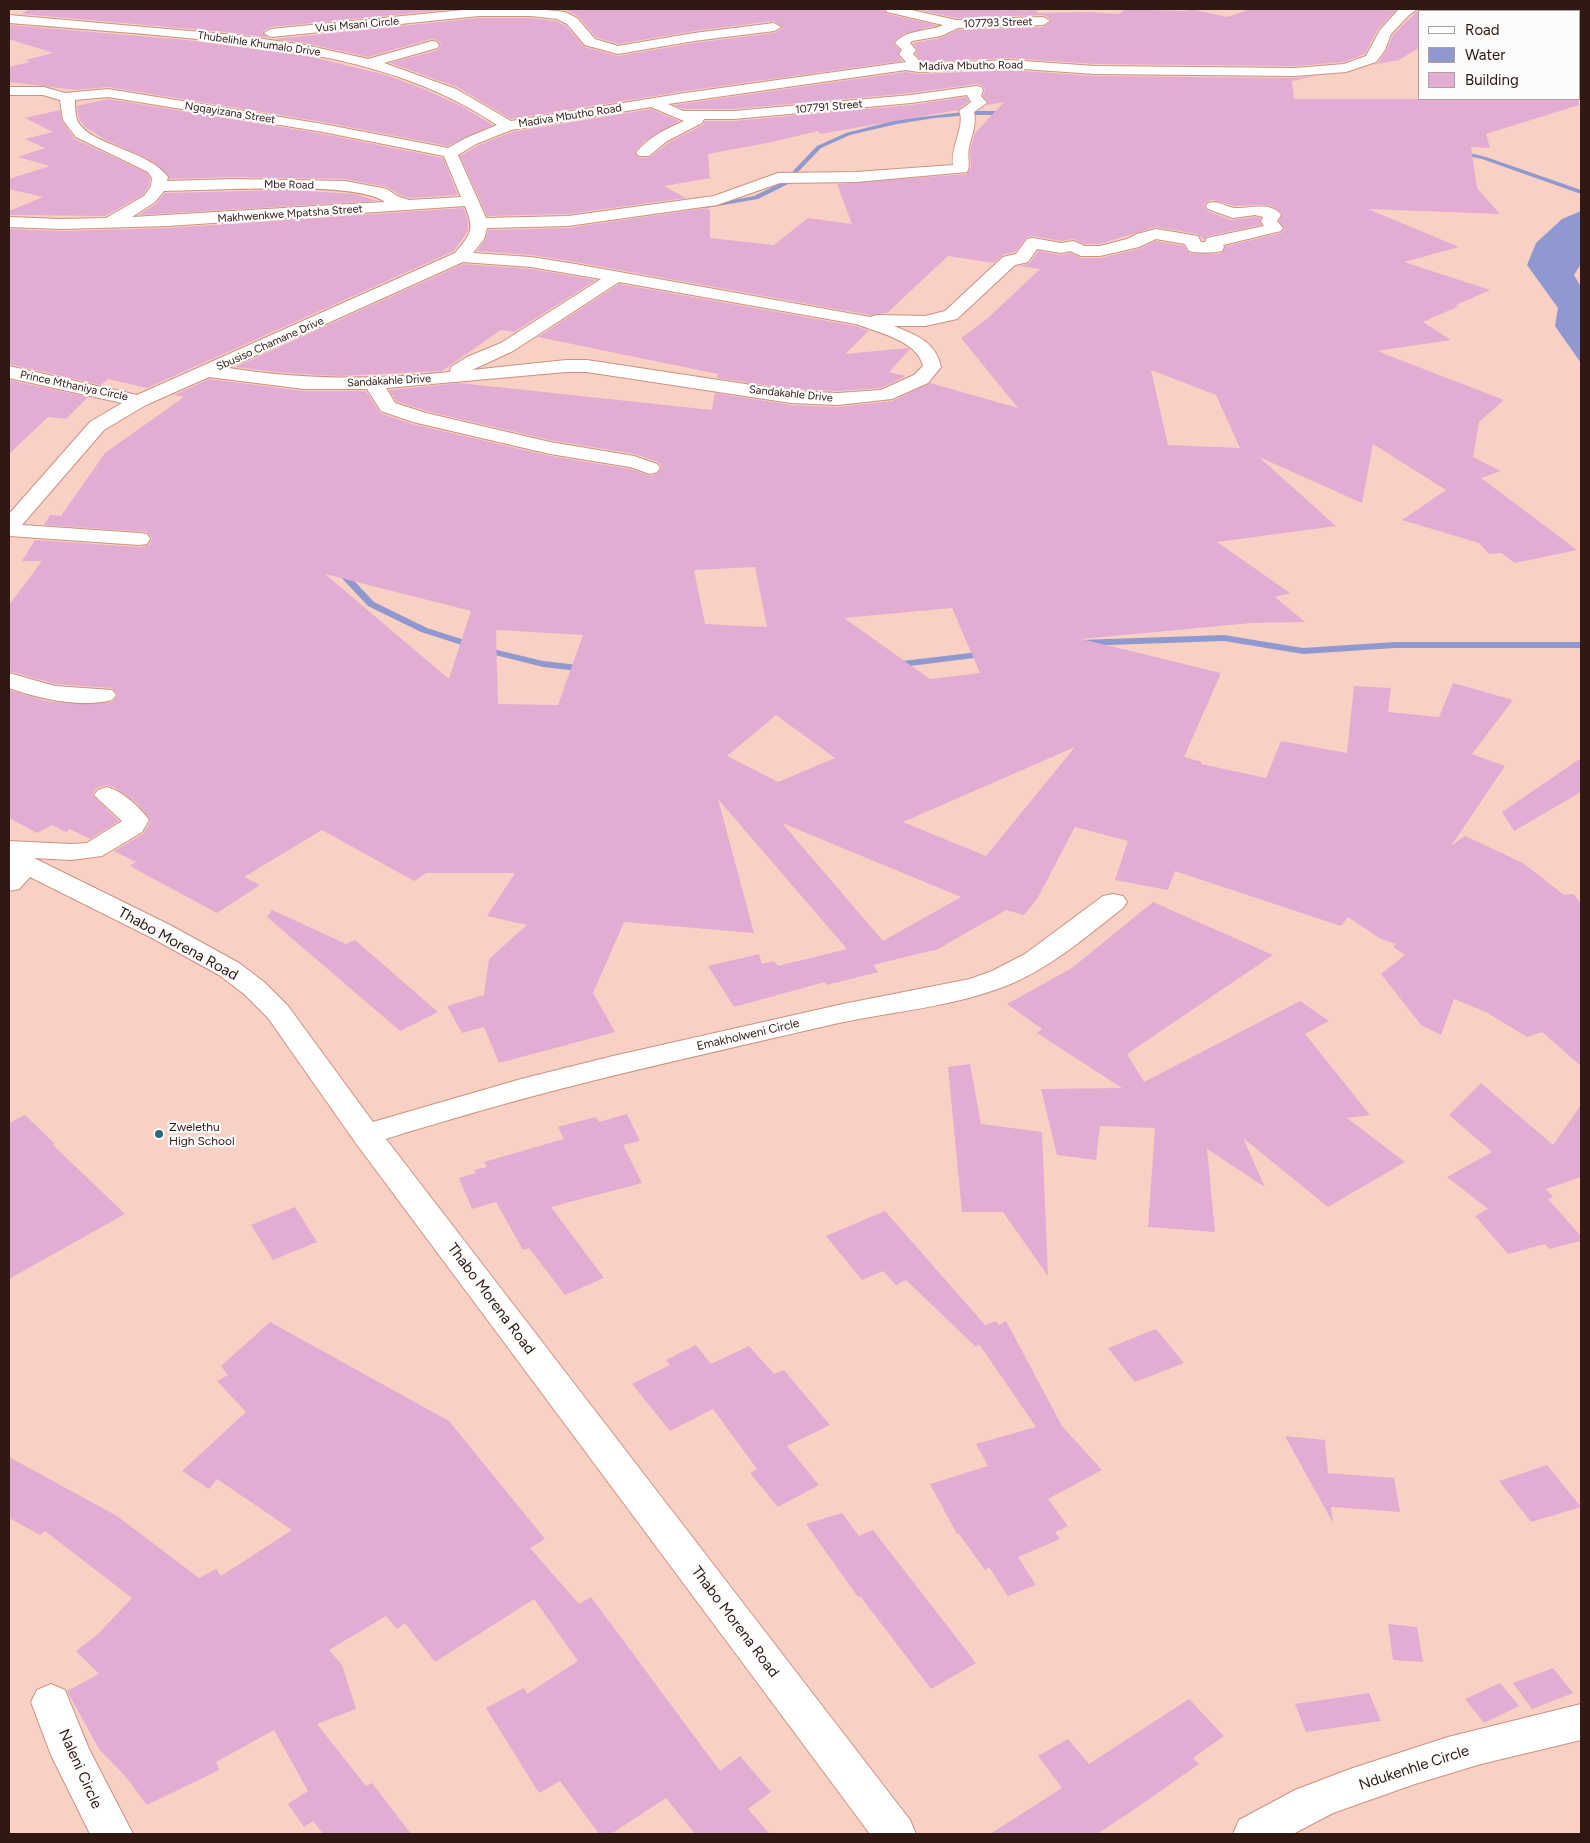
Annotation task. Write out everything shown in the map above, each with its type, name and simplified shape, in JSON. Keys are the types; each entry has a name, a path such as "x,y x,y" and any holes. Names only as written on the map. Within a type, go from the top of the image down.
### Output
{"street":[{"path":"560,15 574,12 577,9"},
{"path":"892,9 956,24"},
{"name":"Madiva Mbutho Road","path":"508,126 652,102 906,66 919,68 1009,64 1095,70 1167,72 1295,72 1346,68 1371,59 1378,50 1385,33 1403,13 1411,9"},
{"name":"Vusi Msani Circle","path":"226,38 479,12 530,12 560,15"},
{"path":"80,25 115,14"},
{"path":"560,15 572,21 590,42 615,50 627,50 711,34 774,27"},
{"name":"Thubelihle Khumalo Drive","path":"13,21 226,38 303,48 367,64 442,87 462,97 508,126"},
{"name":"107793 Street","path":"919,68 906,54 909,50 904,46 903,41 908,38 941,32 956,24 1043,21"},
{"path":"367,64 432,45"},
{"path":"652,102 671,94 763,72"},
{"name":"107791 Street","path":"480,223 568,221 704,202 728,197 778,178 865,177 962,169 959,160 962,138 968,125 967,113 980,103 974,97 976,90 858,104 734,115 681,115"},
{"name":"Ngqayizana Street","path":"9,91 44,91 65,97 108,93 323,128 450,153"},
{"path":"9,222 109,223 153,198 159,186 160,177 153,169 76,131 66,110 68,99 65,97"},
{"name":"107791 Street","path":"644,153 650,145 661,138 698,120 681,115 652,102"},
{"path":"480,223 450,153 471,141 508,126"},
{"name":"Mbe Road","path":"159,186 233,184 345,186 381,192 395,200 414,206"},
{"name":"Makhwenkwe Mpatsha Street","path":"109,223 414,206 470,201"},
{"path":"860,319 925,321 944,318 960,308 1009,262 1022,258 1033,243 1061,248 1073,246 1081,252 1100,251 1133,243 1143,237 1156,234 1192,240 1195,248 1211,248 1216,247 1213,242 1217,240 1226,240 1275,228 1269,223 1273,215 1269,213 1256,210 1233,214 1214,206"},
{"name":"Sbusiso Chamane Drive","path":"9,528 97,426 138,400 209,371 420,277 461,256 476,239 480,223"},
{"name":"Sandakahle Drive","path":"209,371 293,382 373,383 572,366 605,368 791,397 838,399 885,395 920,379 932,367 930,356 920,346 897,334 860,319 531,262 461,256"},
{"path":"449,377 474,360 502,349 616,276"},
{"path":"502,349 541,362 549,368"},
{"name":"Prince Mthaniya Circle","path":"9,372 138,400"},
{"path":"373,383 388,407 420,418 481,433 634,462 650,468"},
{"path":"9,528 139,539"},
{"path":"9,680 38,691 65,695 104,695"},
{"path":"13,863 71,852 93,850 133,826 136,820 107,795"},
{"name":"Thabo Morena Road","path":"13,863 160,931 229,969 254,988 278,1012 366,1135 895,1834"},
{"name":"Emakholweni Circle","path":"366,1135 541,1084 869,1006 962,990 994,980 1023,967 1048,951 1113,902"},
{"name":"Naleni Circle","path":"51,1702 72,1754 112,1834"},
{"name":"Ndukenhle Circle","path":"1254,1834 1317,1801 1417,1764 1526,1734 1581,1722"}],"water":[{"path":"1581,211 1581,264 1574,275 1581,287 1581,363 1555,326 1558,308 1527,265 1536,243 1562,219"}],"building":[{"path":"29,9 456,9 271,27 262,32 269,38 235,33 22,14"},
{"path":"552,9 884,9 887,14 937,25 904,34 894,42 900,50 898,55 902,61 685,91 511,119 457,87 390,63 438,50 441,44 437,40 431,39 368,57 305,43 274,39 479,18 531,18 556,21 566,26 585,47 618,56 694,43 774,33 783,28 774,21 694,31 618,44 596,37 578,16 566,10"},
{"path":"914,9 1037,9 1037,13 1089,12 1119,14 1125,9 1185,11 1191,9 1227,17 1251,9 1397,9 1378,29 1365,54 1344,62 1295,66 1095,64 1009,58 924,62 915,54 918,50 913,43 941,38 958,30 1043,27 1052,20 1043,15 956,18"},
{"path":"1418,10 1417,49 1399,60 1372,65 1378,63 1393,35"},
{"path":"10,25 187,40 308,56 386,75 424,89 461,106 493,125 448,146 323,122 108,87 76,90 9,82 9,67 30,62 25,60 53,53 9,39"},
{"path":"1009,70 1095,76 1295,78 1316,76 1292,81 1294,99 1578,100 1579,105 1486,134 1490,148 1471,147 1477,188 1500,214 1368,209 1459,247 1404,262 1490,290 1423,322 1451,340 1377,351 1504,400 1479,422 1473,457 1501,471 1481,478 1577,550 1515,563 1501,553 1489,554 1479,543 1402,520 1446,490 1373,444 1362,503 1259,457 1336,526 1217,542 1290,593 1275,597 1305,622 1251,623 1081,639 1221,673 1184,757 1202,762 1201,764 1266,778 1281,741 1347,753 1354,686 1391,688 1388,712 1439,717 1453,683 1513,700 1472,754 1505,766 1451,846 1465,836 1523,863 1564,895 1574,894 1581,904 1581,1066 1542,1032 1527,1037 1486,1012 1454,999 1441,1035 1421,1025 1381,974 1405,955 1393,947 1396,944 1381,939 1348,917 1341,926 1175,871 1168,890 1115,880 1128,841 1075,827 1037,899 1024,915 1006,910 938,949 873,965 878,972 826,985 825,982 734,1007 708,966 759,954 762,964 774,961 778,966 847,949 718,799 754,933 624,922 593,993 615,1032 499,1063 484,1027 462,1033 447,1006 484,995 489,959 527,925 487,916 515,873 426,873 414,881 322,830 244,877 260,885 217,913 130,866 136,862 114,851 143,834 151,821 137,803 114,787 106,785 97,788 92,795 119,821 90,839 70,829 66,832 52,825 37,833 9,818 9,690 46,701 73,704 112,702 118,695 112,688 55,684 9,671 9,605 42,561 22,561 35,540 139,547 149,545 152,538 147,532 44,525 50,515 61,516 105,453 184,397 174,395 209,379 304,391 366,391 380,413 412,424 550,456 630,469 651,476 658,473 662,467 658,462 635,454 550,440 426,411 396,401 389,390 459,383 712,410 715,393 791,405 838,407 892,401 930,383 1018,408 961,338 987,319 1040,269 1019,266 1030,263 1038,251 1061,255 1070,253 1081,258 1100,258 1139,249 1156,241 1184,246 1189,253 1214,254 1222,253 1226,246 1281,233 1285,229 1279,221 1282,214 1272,206 1235,206 1212,200 1204,205 1207,211 1232,220 1260,218 1261,225 1207,236 1204,240 1198,234 1156,227 1100,244 1085,244 1073,239 1061,241 1033,236 1027,237 1015,252 1003,255 994,263 948,256 887,313 870,315 575,262 531,255 477,251 485,240 488,230 568,228 706,208 710,210 710,238 774,245 808,218 852,224 837,184 967,174 971,167 970,151 975,133 1004,102 988,105 983,96 985,89 981,85 976,84 911,93 734,109 683,109 674,105 906,72 919,74","holes":["1151,370 1216,395 1240,448 1168,445","755,567 767,627 705,624 694,570","325,574 471,611 449,679","952,608 980,673 930,679 844,618","496,630 583,635 558,705 498,704","776,715 835,758 778,782 727,756","1075,747 986,856 903,822","782,823 961,897 883,941"]},
{"path":"966,97 969,101 958,110 820,134 818,131 708,154 710,178 664,186 686,198 568,214 487,216 460,156 477,146 512,132 651,109 679,121 645,141 635,152 639,158 650,157 668,143 703,125 705,121 734,121 911,105"},
{"path":"108,99 323,134 443,158 458,195 409,198 387,187 345,179 233,177 169,179 169,176 160,167 148,159 106,140 85,127 79,119 77,106"},
{"path":"60,110 62,121 75,139 147,173 150,178 149,185 143,195 105,216 9,215 9,211 43,197 9,189 9,179 50,166 18,157 45,148 25,139 53,132 25,118"},
{"path":"289,190 355,194 377,201 139,215 156,204 165,193"},
{"path":"464,208 468,221 468,231 454,251 147,388 108,379 101,385 9,364 9,229 60,231 168,228"},
{"path":"463,264 531,269 596,280 514,332 501,330 442,371 339,376 285,373 235,367"},
{"path":"619,284 856,326 869,331 845,354 908,348 910,349 889,372 906,376 881,388 838,391 791,389 717,378 718,374 538,337"},
{"path":"9,380 88,397 66,419 48,417 9,454"},
{"path":"1581,758 1581,792 1514,831 1502,812"},
{"path":"1153,902 1273,955 1127,1054 1144,1082 1300,1001 1329,1021 1305,1034 1370,1115 1347,1118 1405,1162 1328,1207 1243,1138 1265,1187 1207,1149 1215,1232 1148,1227 1155,1128 1100,1126 1096,1160 1057,1155 1041,1089 1122,1088 1037,1033 1042,1029 1007,1004 1072,968"},
{"path":"272,910 346,944 355,940 438,1012 400,1031 267,917"},
{"path":"970,1064 981,1124 1042,1132 1048,1276 1003,1212 962,1212 948,1067"},
{"path":"1481,1083 1553,1145 1581,1105 1581,1177 1546,1189 1553,1197 1548,1199 1581,1236 1581,1241 1549,1249 1545,1244 1508,1254 1475,1216 1488,1209 1447,1177 1492,1152 1449,1115"},
{"path":"627,1114 640,1141 623,1145 642,1183 551,1207 604,1278 565,1295 529,1248 523,1250 496,1202 472,1209 459,1178 476,1173 474,1170 487,1167 484,1162 564,1139 558,1127 596,1117 599,1122"},
{"path":"25,1115 55,1144 53,1145 125,1214 9,1279 9,1123"},
{"path":"295,1207 317,1242 273,1260 251,1225"},
{"path":"885,1211 985,1325 996,1321 999,1325 1006,1321 1062,1426 1102,1470 1048,1499 1068,1526 1055,1532 1060,1539 1018,1557 1036,1585 1008,1596 989,1567 985,1570 959,1534 957,1534 930,1484 988,1466 976,1444 1036,1427 979,1344 976,1347 906,1280 896,1285 883,1271 862,1280 826,1236"},
{"path":"270,1322 449,1421 545,1539 530,1548 579,1604 591,1597 720,1771 740,1756 771,1792 748,1809 770,1834 695,1834 666,1798 611,1834 599,1834 560,1781 539,1793 486,1708 524,1688 527,1694 578,1661 534,1599 435,1662 405,1623 397,1629 386,1616 329,1650 342,1665 356,1709 317,1724 366,1786 372,1783 411,1834 323,1834 313,1821 304,1827 288,1804 308,1791 274,1730 216,1762 219,1770 147,1805 126,1777 99,1749 67,1691 99,1674 76,1651 98,1634 132,1598 45,1531 40,1535 9,1518 9,1457 117,1516 199,1578 216,1569 221,1576 292,1530 217,1479 209,1489 182,1471 246,1412 217,1381 228,1375 221,1366"},
{"path":"1156,1329 1184,1363 1135,1382 1108,1348"},
{"path":"696,1345 711,1364 749,1346 774,1374 784,1370 830,1425 787,1446 819,1485 778,1507 750,1473 757,1469 713,1409 670,1431 632,1384 670,1365 666,1360"},
{"path":"1285,1436 1325,1440 1328,1473 1394,1478 1400,1512 1331,1507 1333,1523"},
{"path":"1547,1465 1581,1507 1531,1522 1499,1481"},
{"path":"842,1513 859,1536 873,1530 976,1663 931,1689 860,1596 858,1597 806,1524"},
{"path":"1388,1624 1417,1627 1423,1662 1393,1660"},
{"path":"1553,1668 1573,1693 1532,1709 1513,1683"},
{"path":"1500,1683 1519,1706 1484,1723 1465,1699"},
{"path":"1369,1693 1381,1721 1306,1732 1295,1704"},
{"path":"1189,1699 1224,1736 1193,1758 1199,1764 1129,1813 1097,1834 990,1834 1062,1788 1038,1756 1068,1739 1089,1764"}],"waterway":[{"path":"706,206 756,198 794,179 795,172 819,147 848,134 897,122 935,116 971,113 1009,113"},
{"path":"1457,152 1484,158 1581,192"},
{"path":"339,570 371,604 424,630 490,651 543,664 587,669"},
{"path":"1080,643 1224,638 1303,651 1395,645 1581,645"},
{"path":"894,665 987,654"}],"place":[{"name":"Zwelethu High School","path":"159,1134"}]}
